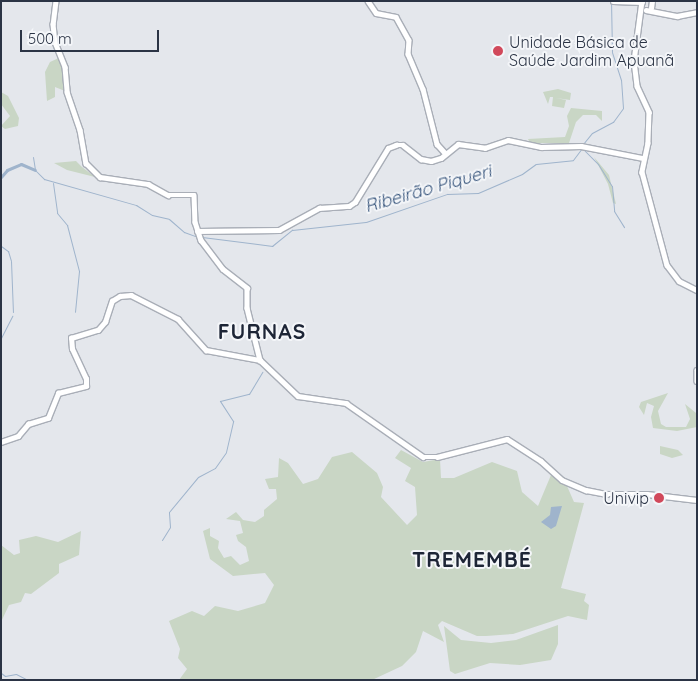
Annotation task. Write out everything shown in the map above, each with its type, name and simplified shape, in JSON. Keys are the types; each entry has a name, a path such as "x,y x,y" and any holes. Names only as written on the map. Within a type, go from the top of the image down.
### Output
{"main road":[{"path":"56,1 53,24 55,42 65,67 67,92 80,130 88,167 100,177 148,184 168,195 194,195 198,235 223,269 247,288 247,308 261,358 298,396 346,402 423,457 437,457 505,439 541,461 562,480 592,492 697,500"},
{"path":"368,1 376,13 396,17 408,40 408,54 423,89 437,144 445,153"},
{"path":"613,1 642,2 648,9 658,13 680,16 697,12"},
{"path":"640,14 648,9 652,1"},
{"path":"642,2 634,66 637,86 649,112 648,143 641,168 650,212 671,272 685,284 696,287"},
{"path":"198,235 282,229 319,208 344,207 353,204 392,146 403,145 429,161 441,158 458,144 485,148 507,140 541,147 583,146 643,158"},
{"path":"1,442 18,436 28,424 48,418 58,393 86,386 86,379 72,349 71,338 98,330 105,322 112,301 120,296 131,295 164,310 186,326 210,352 261,358"},
{"path":"697,370 697,380"}],"green space":[{"path":"61,57 65,91 55,87 55,97 47,101 45,72 50,62"},
{"path":"558,89 571,93 570,100 556,98 566,100 564,108 552,106 553,97 550,97 548,104 543,92"},
{"path":"1,92 8,96 19,118 18,126 5,129 1,126 10,116 1,104"},
{"path":"571,108 602,111 602,121 596,115 583,115 576,122 569,143 530,143 528,139 565,137 569,126 567,116"},
{"path":"594,157 609,175 616,204 613,203 608,184"},
{"path":"76,161 95,177 67,170 54,163"},
{"path":"668,393 658,411 661,424 666,427 686,427 690,419 685,404 696,413 697,427 677,431 653,428 651,417 654,406 647,403 644,415 639,407 641,402"},
{"path":"660,446 678,450 683,455 672,458 660,454"},
{"path":"401,450 423,462 440,459 441,478 454,478 492,462 517,471 522,492 538,506 551,475 567,486 574,502 584,503 561,588 586,594 584,601 589,605 587,620 568,616 513,634 486,636 477,636 442,621 438,625 444,642 423,631 416,652 402,666 372,680 179,680 187,669 178,658 180,649 169,621 192,611 204,616 215,606 238,611 265,603 274,585 265,573 233,576 210,559 203,531 210,528 210,536 219,541 218,548 224,558 231,556 240,565 249,561 246,547 238,541 236,535 243,533 240,521 226,519 236,512 243,520 255,522 264,516 264,510 277,499 276,489 269,489 265,479 278,477 279,458 288,463 303,484 318,479 332,457 352,452 377,473 383,487 381,497 407,525 417,515 415,487 405,481 411,468 395,458"},
{"path":"81,531 79,555 59,564 59,573 31,594 25,593 21,602 9,605 1,622 1,545 14,555 20,553 19,540 36,536 58,542"},
{"path":"558,625 558,644 551,660 520,665 490,663 455,674 450,671 444,626 461,640 491,643 516,640"}],"water":[{"path":"562,506 556,526 551,529 541,522 550,515 551,507"}],"waterway":[{"name":"Ribeirão Piqueri","path":"583,144 592,133 613,122 623,108 621,80 612,52 611,1"},
{"name":"Ribeirão Piqueri","path":"202,237 272,246 292,230 366,222 447,194 478,193 522,174 536,164 573,160 582,148"},
{"path":"583,149 598,164 612,186 614,211 624,227"},
{"name":"Ribeirão Piqueri","path":"33,157 35,170 44,179 136,205 152,215 169,219 184,232 198,237"},
{"name":"Ribeirão Piqueri","path":"1,177 7,170 21,164 35,170"},
{"path":"53,183 57,213 67,225 79,271 75,312"},
{"path":"1,246 8,251 11,261 13,312"},
{"path":"1,338 12,316"},
{"path":"162,540 170,527 169,512 198,477 215,468 226,452 233,421 220,401 249,394 262,372"},
{"path":"1,673 5,676 16,674 28,680"}],"place":[{"name":"Unidade Básica de Saúde Jardim Apuanã","path":"498,51"},
{"name":"Univip","path":"659,498"}],"district":[{"name":"FURNAS","path":"262,331"},
{"name":"TREMEMBÉ","path":"472,559"}]}
